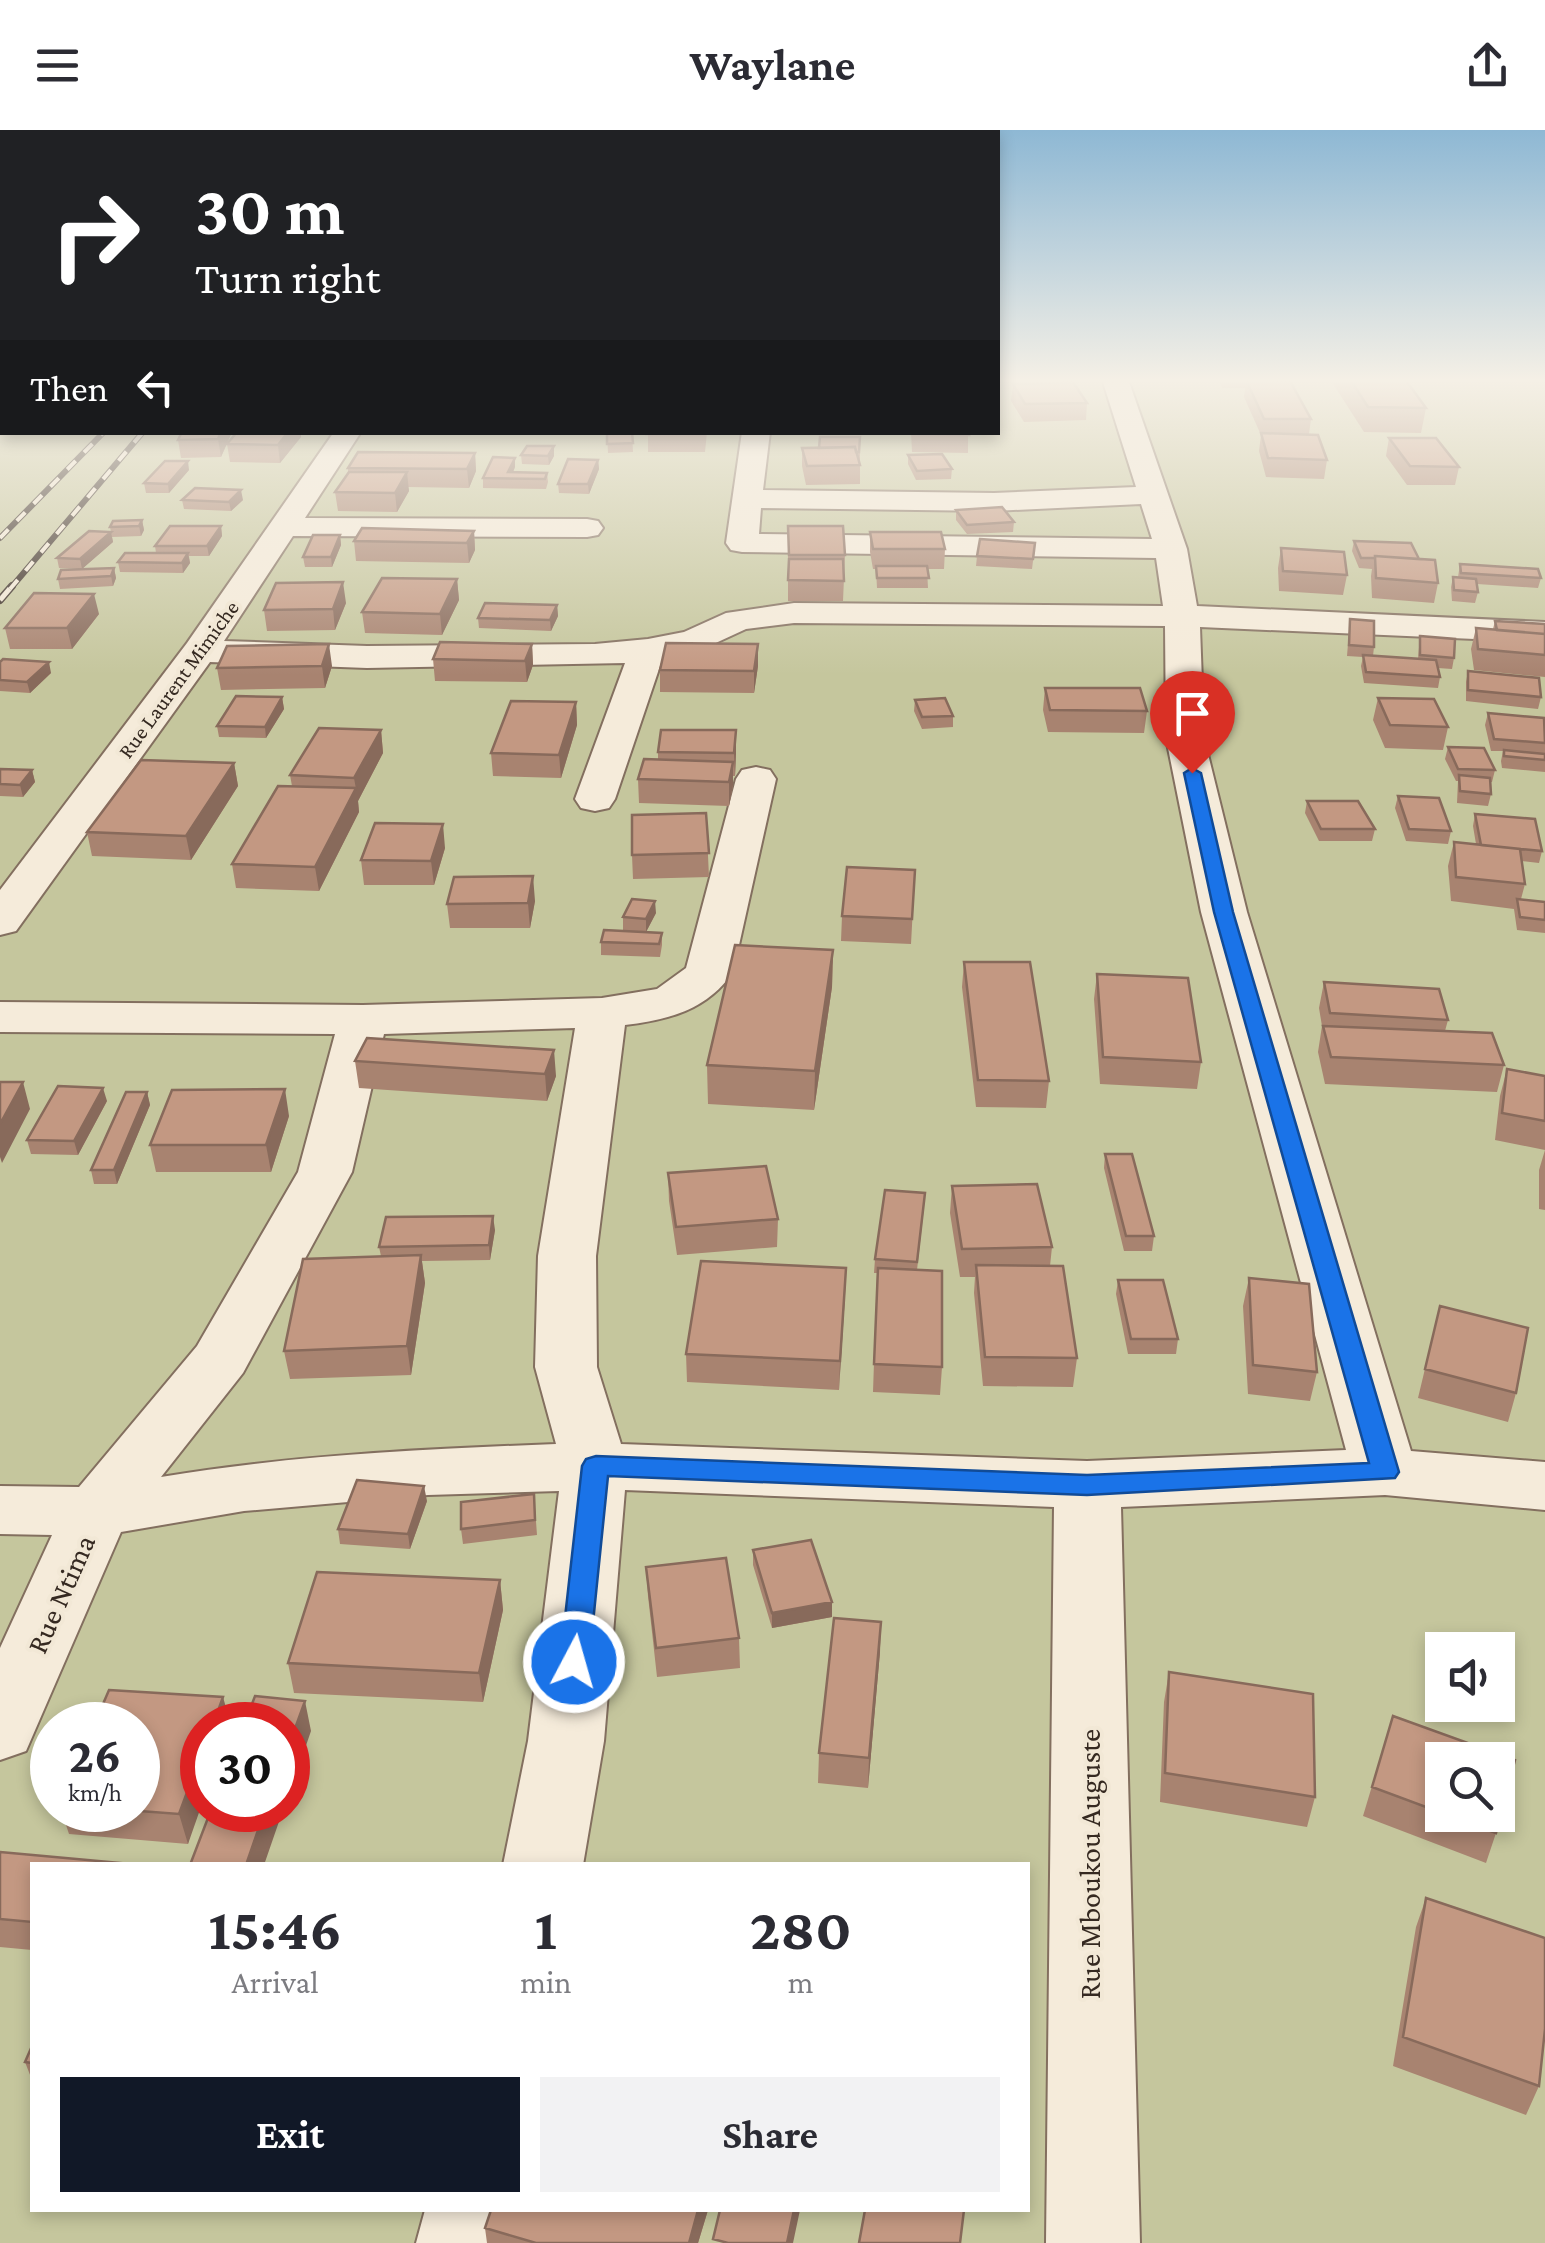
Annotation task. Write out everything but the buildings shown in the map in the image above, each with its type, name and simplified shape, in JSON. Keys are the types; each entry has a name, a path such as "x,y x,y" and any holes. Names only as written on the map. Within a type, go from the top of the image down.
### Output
{"street":[{"name":"Rue Laurent Mimiche","path":"0,921 200,651 317,478"},
{"path":"738,620 748,478"},
{"path":"1144,478 1171,549 1182,616 1185,738 1224,912 1385,1472"},
{"path":"744,498 994,502 1150,496"},
{"path":"284,527 588,528"},
{"path":"742,543 1171,549"},
{"path":"200,651 367,657 595,655 648,650 695,640 738,620 794,613 1182,616 1545,632"},
{"path":"595,799 648,650"},
{"path":"0,1016 363,1020 602,1013 660,1006 692,994 710,972 756,778"},
{"path":"544,1862 566,1741 596,1466 566,1367 567,1256 602,1013"},
{"name":"Rue Ntima","path":"0,1729 96,1512 221,1358 325,1172 363,1020"},
{"path":"0,1510 96,1512 244,1487 428,1472 596,1466 1087,1485 1385,1472 1545,1486"},
{"name":"Rue Mboukou Auguste","path":"1087,1485 1093,2243"},
{"path":"463,2243 471,2212"}],"green space":[{"path":"0,478 1545,478 1545,2243 0,2243"}],"railway":[{"path":"0,538 59,478"},
{"path":"10,589 104,478"},
{"path":"0,600 12,586"}],"route":[{"path":"574,1662 596,1466 1087,1485 1385,1472 1224,912 1192,773"}]}
